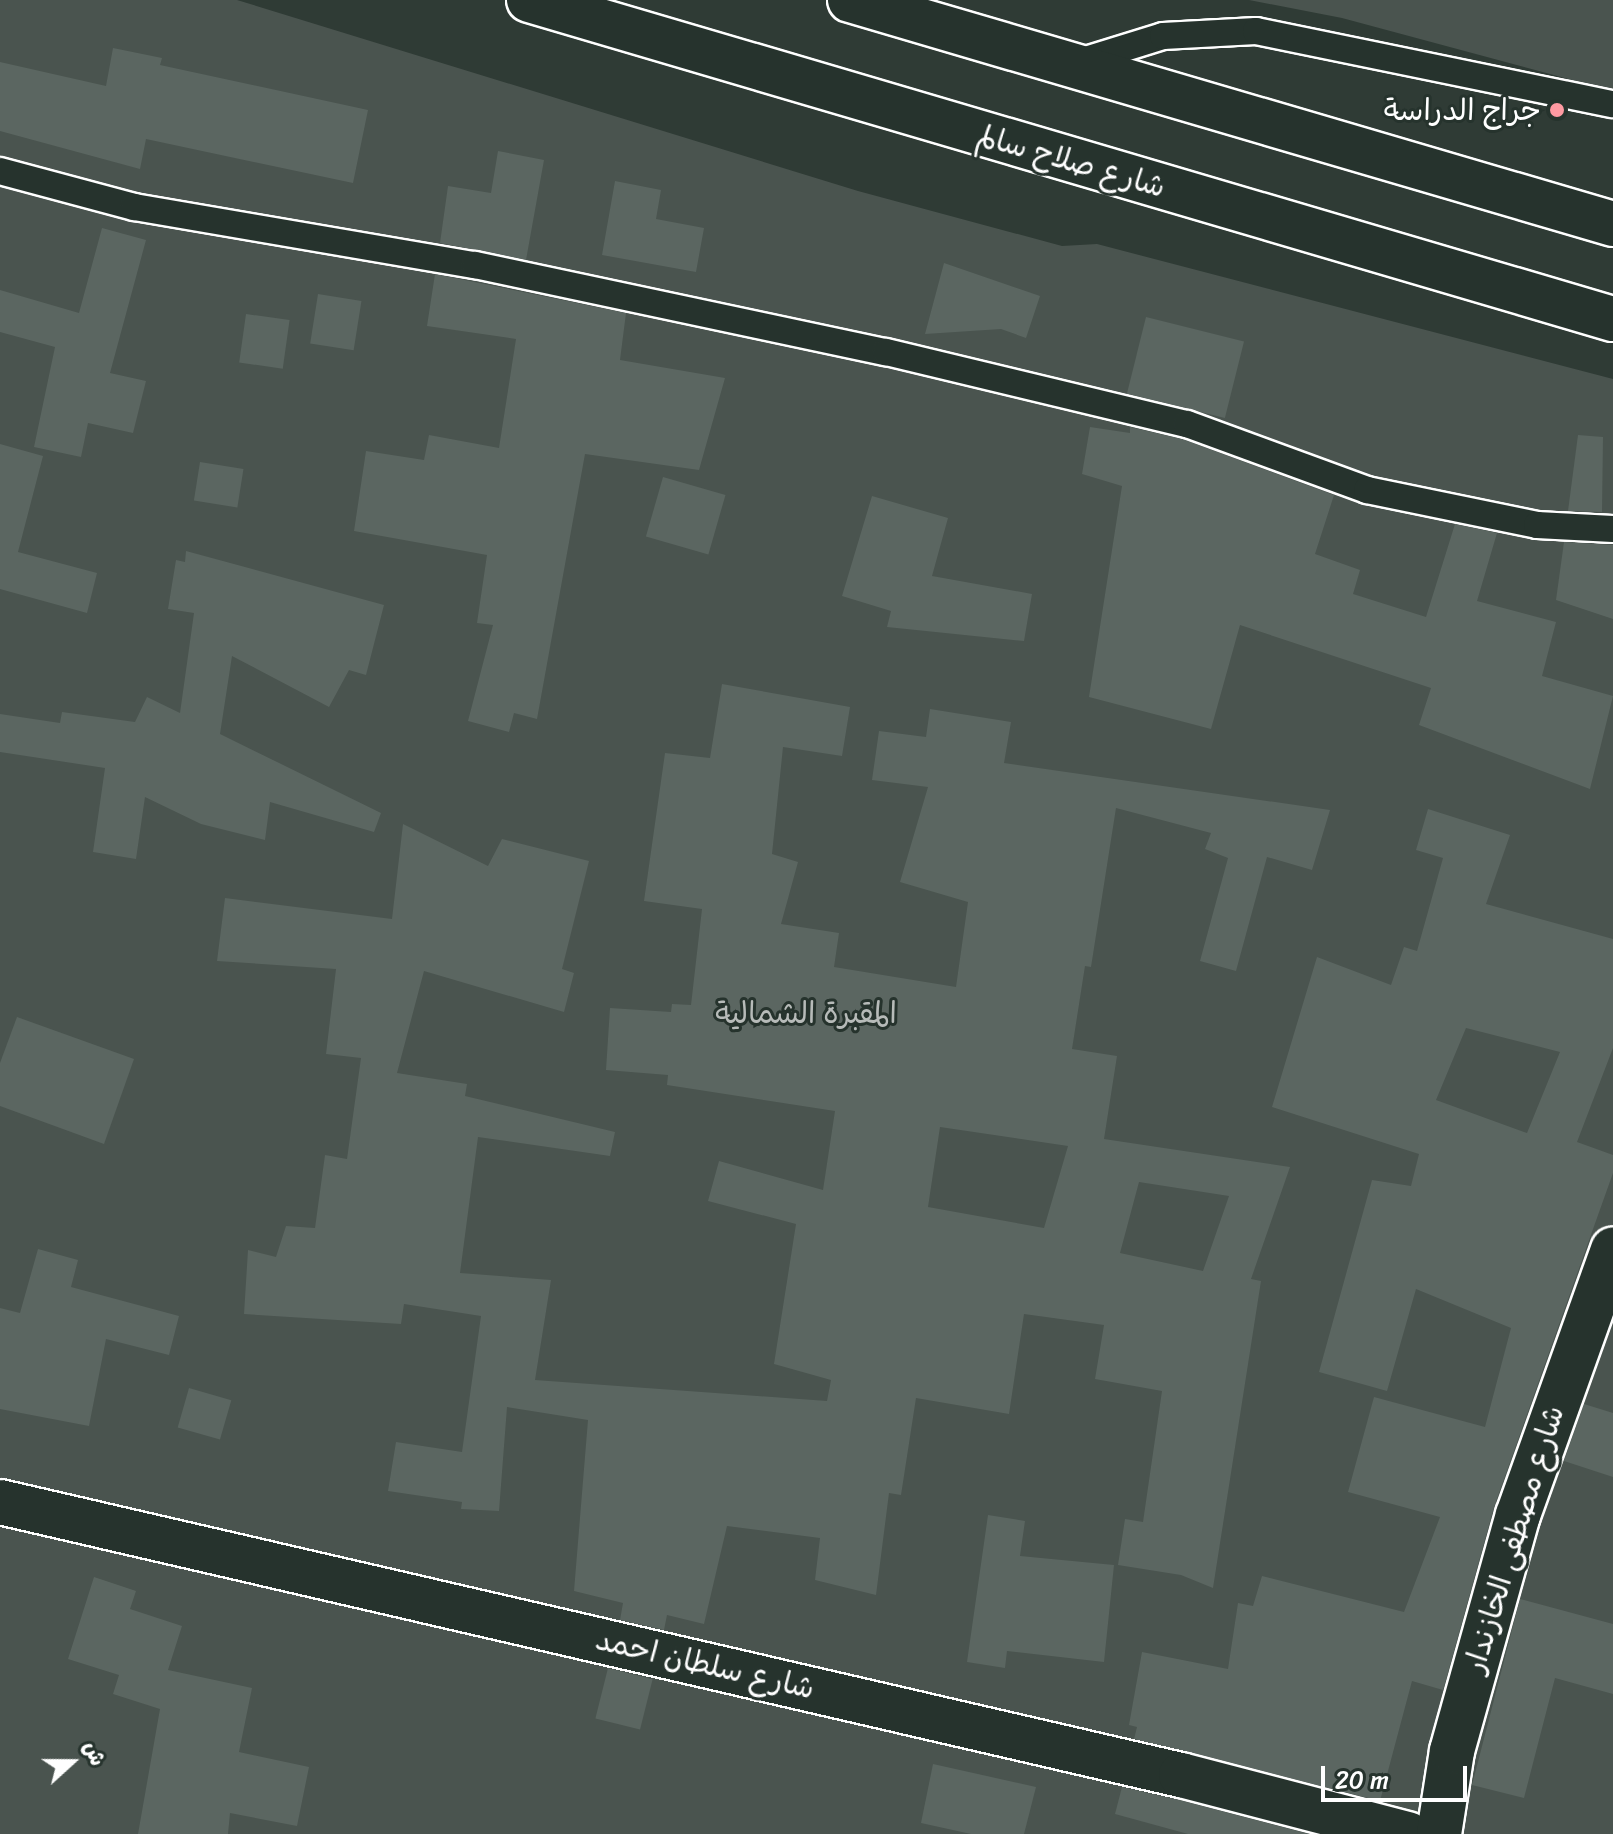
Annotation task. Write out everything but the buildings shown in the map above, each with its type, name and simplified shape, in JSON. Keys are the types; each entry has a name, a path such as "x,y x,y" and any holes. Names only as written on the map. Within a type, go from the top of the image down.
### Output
{"main road":[{"name":"شارع صلاح سالم","path":"529,0 1613,319"},
{"path":"850,0 1613,224"},
{"name":"شارع مصطفى الخازندار","path":"1439,1834 1452,1751 1518,1515 1613,1250"},
{"name":"شارع سلطان احمد","path":"0,1502 1150,1768 1408,1834"}],"lane":[{"path":"1070,65 1163,36 1256,31 1613,104"},
{"path":"0,171 134,207 475,265 886,352 1187,424 1367,490 1537,525 1613,529"}],"green space":[{"name":"المقبرة الشمالية","path":"0,0 237,0 858,191 1062,246 1097,244 1613,379 1613,1834 0,1834"},
{"path":"1249,0 1613,0 1613,91 1342,18"}],"place":[{"name":"جراج الدراسة","path":"1557,110"}]}
